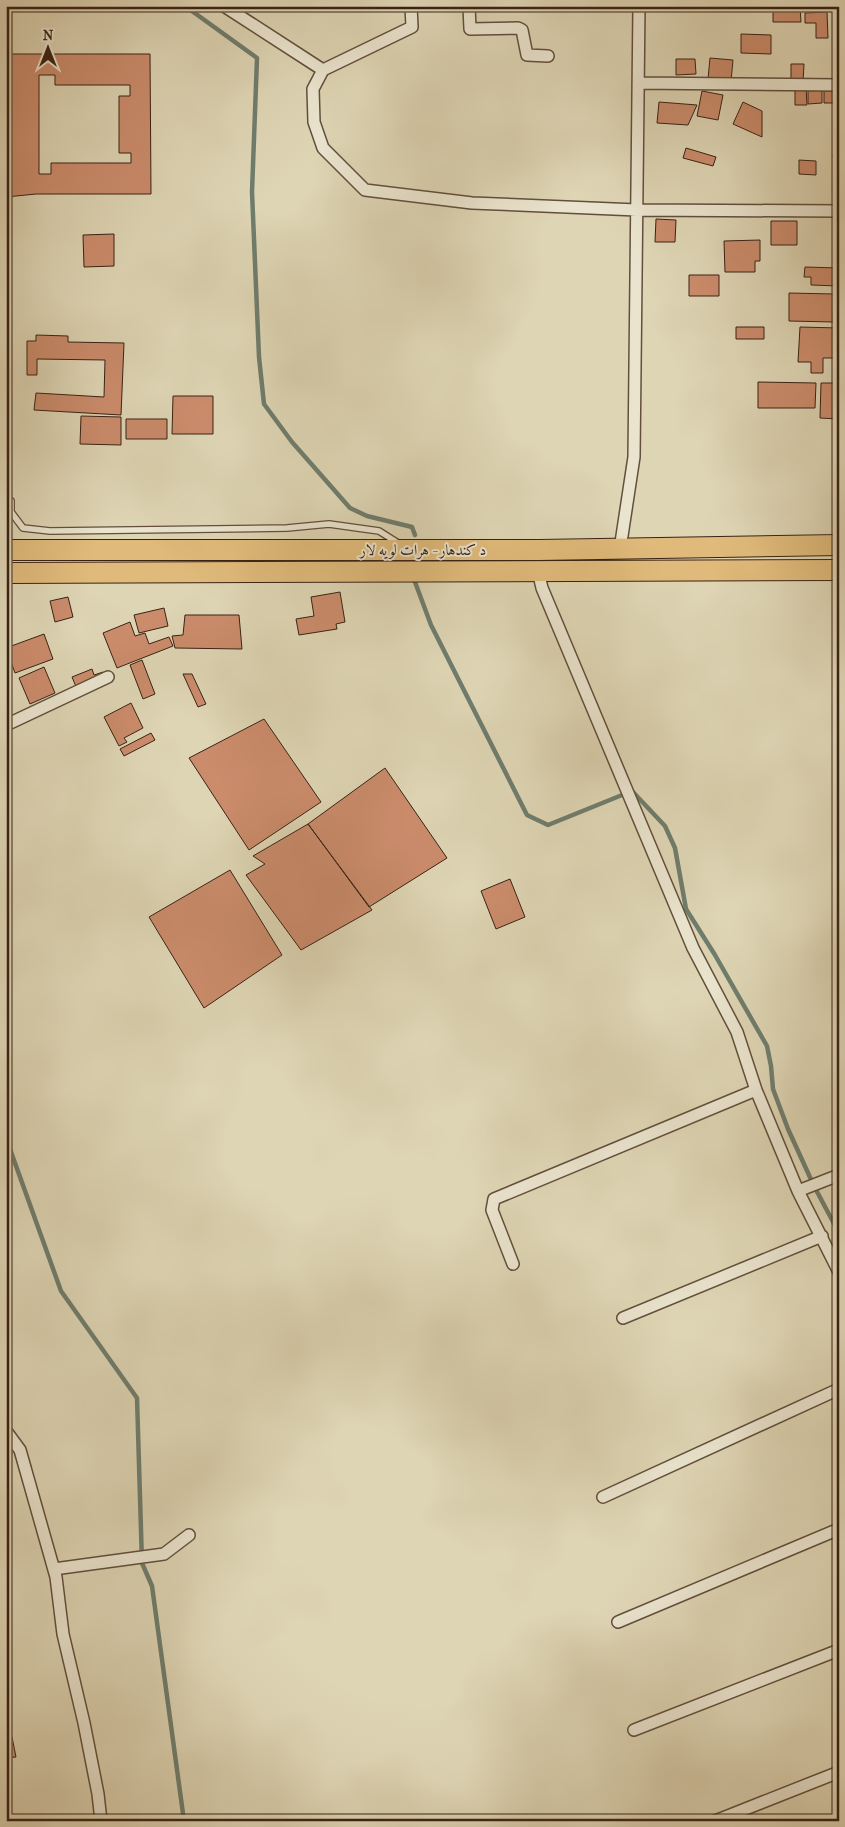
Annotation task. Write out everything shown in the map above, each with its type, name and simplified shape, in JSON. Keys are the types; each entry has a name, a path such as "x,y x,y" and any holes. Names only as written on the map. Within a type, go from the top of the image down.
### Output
{"highway":[{"name":"د کندهار - هرات لويه لار","path":"10,550 539,550 839,545"},
{"path":"10,550 11,573"},
{"path":"538,571 539,550"},
{"name":"د کندهار - هرات لويه لار","path":"11,573 839,570"}],"street":[{"path":"224,6 323,70"},
{"path":"411,6 412,27 323,70 313,89 314,122 323,148 365,190 472,202 637,210 839,211"},
{"path":"469,6 470,28 518,28 522,30 527,55 548,56"},
{"path":"620,548 634,456 639,6"},
{"path":"638,83 839,85"},
{"path":"538,571 542,588 693,948 737,1032 756,1090 807,1187 822,1236 839,1272"},
{"path":"6,725 108,677"},
{"path":"513,1264 492,1210 494,1199 756,1090"},
{"path":"807,1187 839,1175"},
{"path":"623,1318 822,1236"},
{"path":"603,1497 839,1389"},
{"path":"6,1431 20,1450 54,1568 63,1634 84,1723 98,1794 101,1821"},
{"path":"618,1622 839,1529"},
{"path":"54,1568 164,1554 189,1535"},
{"path":"634,1730 839,1650"},
{"path":"715,1821 839,1772"}],"lane":[{"path":"11,501 11,512 23,528 41,530 211,530 287,528 329,524 378,531 409,550"}],"building":[{"path":"738,6 763,6 764,11 738,11"},
{"path":"773,6 800,6 801,22 773,22"},
{"path":"827,12 828,38 816,38 816,23 805,23 805,13"},
{"path":"741,34 771,35 771,54 741,53"},
{"path":"6,54 150,54 151,194 36,194 6,197","holes":["39,75 55,75 55,85 130,85 130,96 119,96 119,153 131,153 131,163 51,163 51,174 39,174"]},
{"path":"710,58 733,60 731,81 708,79"},
{"path":"676,59 695,59 696,74 676,75"},
{"path":"791,64 804,64 803,82 791,82"},
{"path":"795,87 806,87 807,105 795,105"},
{"path":"822,87 822,103 808,104 808,88"},
{"path":"824,88 839,88 839,103 824,103"},
{"path":"702,91 723,95 718,120 697,116"},
{"path":"659,102 697,105 688,125 657,123"},
{"path":"743,102 762,111 762,137 733,124"},
{"path":"836,137 839,138 839,158 833,157"},
{"path":"686,148 716,157 713,166 683,158"},
{"path":"799,160 816,161 816,175 799,174"},
{"path":"656,219 676,220 675,242 655,242"},
{"path":"771,221 797,221 797,245 771,245"},
{"path":"114,234 114,266 84,267 83,235"},
{"path":"760,240 760,261 755,261 755,272 725,272 724,241"},
{"path":"805,267 839,268 839,286 811,285 811,277 804,277"},
{"path":"689,275 719,275 719,296 689,296"},
{"path":"789,293 834,294 833,322 789,321"},
{"path":"736,327 764,327 764,339 736,339"},
{"path":"800,327 839,328 839,358 823,358 823,373 811,373 811,362 798,362"},
{"path":"36,335 68,336 68,342 124,343 121,415 34,410 36,393 104,397 105,360 37,359 37,375 27,375 27,341 36,341"},
{"path":"758,382 816,383 815,408 758,408"},
{"path":"821,383 839,383 839,419 820,418"},
{"path":"173,396 213,396 213,434 172,434"},
{"path":"81,416 121,417 121,445 80,444"},
{"path":"126,419 167,419 167,439 126,439"},
{"path":"340,592 345,622 336,624 337,629 299,635 296,619 314,616 311,597"},
{"path":"68,597 73,617 55,622 50,601"},
{"path":"164,608 168,626 139,633 134,615"},
{"path":"185,615 239,615 242,649 175,648 172,636 183,635"},
{"path":"130,622 135,636 145,633 149,644 169,637 173,646 117,668 103,633"},
{"path":"44,634 53,659 15,673 6,648"},
{"path":"142,660 155,694 143,699 130,665"},
{"path":"44,667 55,693 30,704 19,678"},
{"path":"92,669 94,675 103,672 105,677 77,689 72,677"},
{"path":"183,674 192,674 206,704 198,707"},
{"path":"131,703 143,728 124,738 127,742 119,746 104,717"},
{"path":"264,719 321,802 249,850 189,758"},
{"path":"151,733 155,740 124,756 120,749"},
{"path":"385,768 447,858 369,907 308,824"},
{"path":"308,824 372,910 301,950 246,875 265,864 253,856"},
{"path":"230,870 282,955 204,1008 149,917"},
{"path":"510,879 525,917 496,929 481,891"},
{"path":"12,1737 16,1757 6,1758 6,1738"}],"waterway":[{"path":"185,6 257,58 252,192 259,357 264,404 292,442 350,508 367,516 412,527 415,535"},
{"path":"415,582 431,625 527,815 548,825 632,791 665,826 675,848 686,909 715,955 767,1046 773,1089 788,1129 814,1186 839,1233"},
{"path":"6,1138 61,1291 137,1398 142,1563 152,1586 184,1821"}]}
